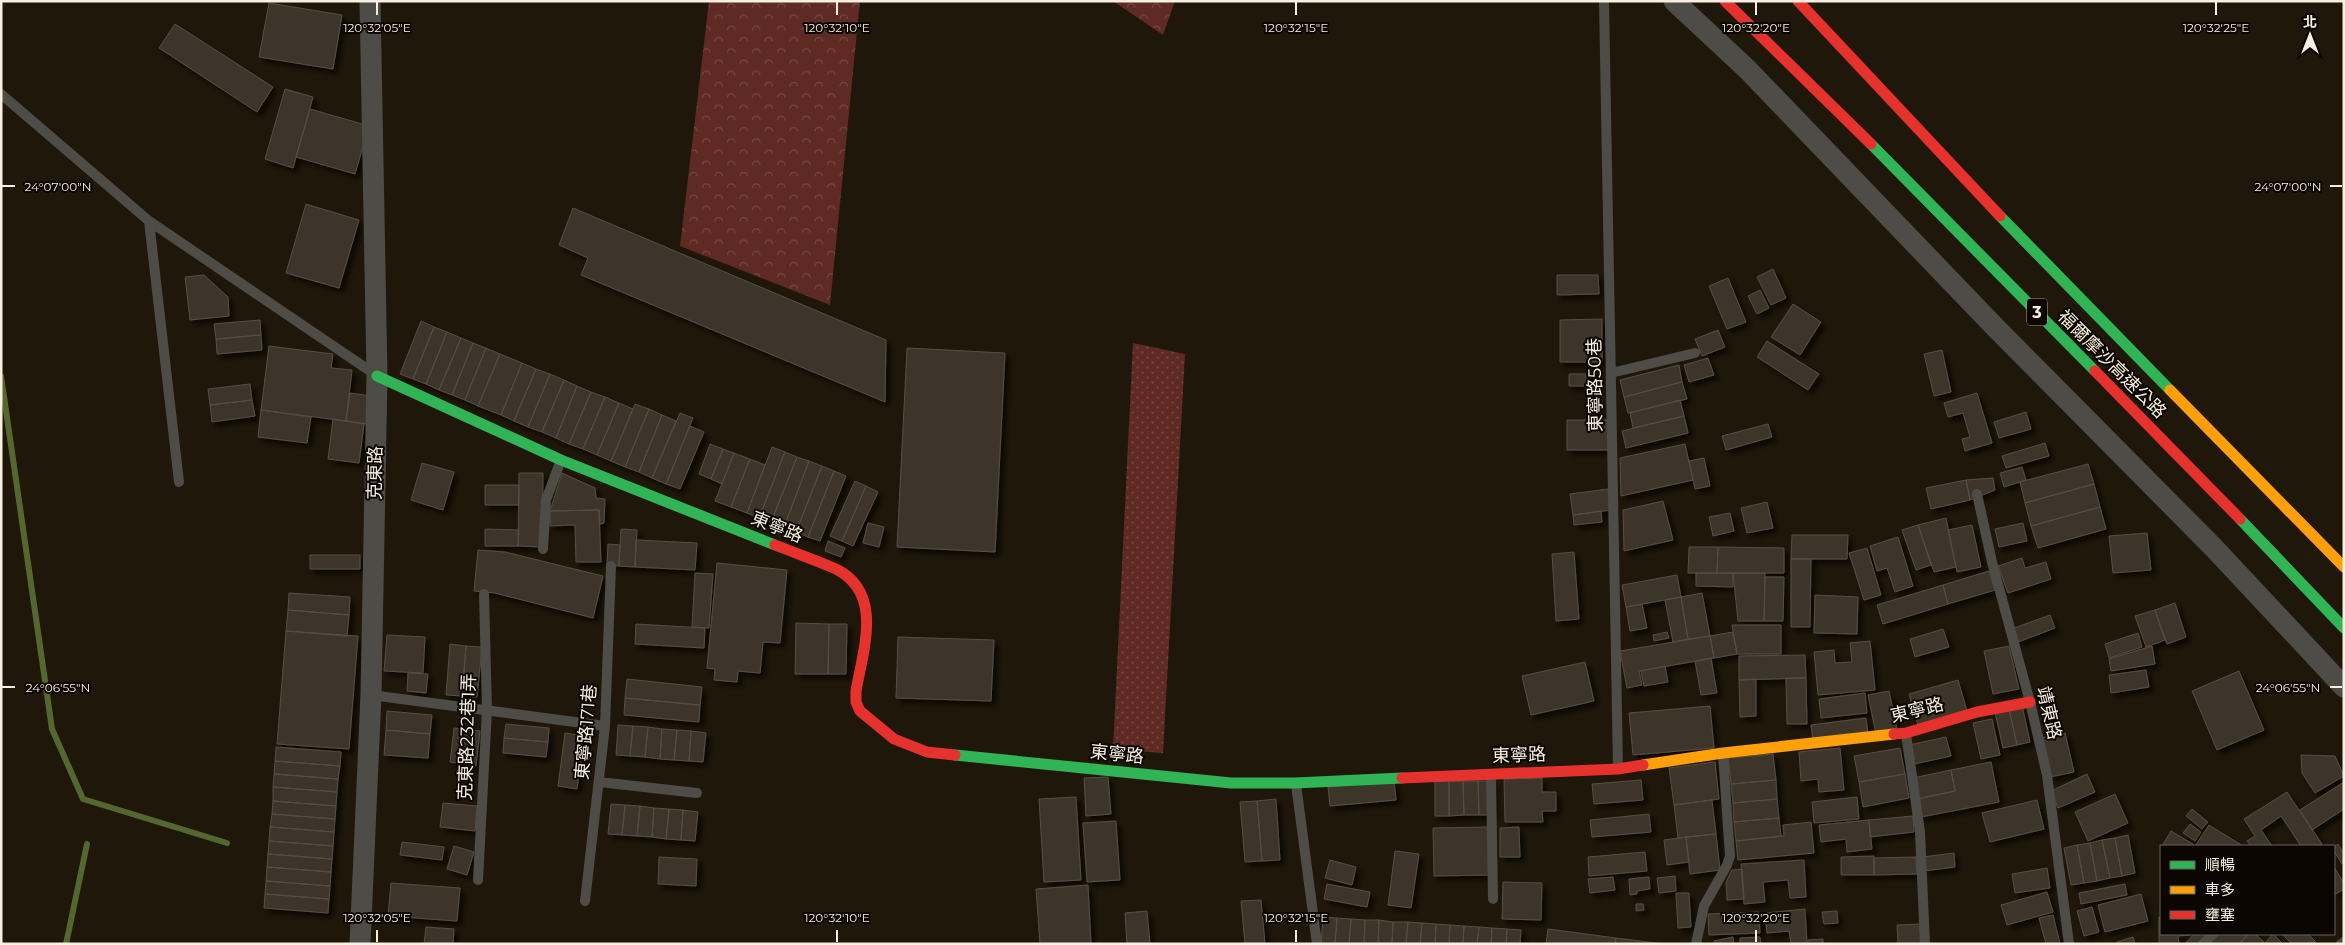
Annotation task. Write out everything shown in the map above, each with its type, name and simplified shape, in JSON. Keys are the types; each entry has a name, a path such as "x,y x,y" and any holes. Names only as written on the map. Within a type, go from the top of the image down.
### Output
{"main road":[{"name":"福爾摩沙高速公路","path":"1725,1 1846,118 2266,545 2344,628"},
{"name":"福爾摩沙高速公路","path":"1798,1 2004,220 2344,566"},
{"name":"東寧路","path":"378,376 561,460 837,570 852,581 864,597 868,616 856,691 856,702 860,711 894,739 927,752 1231,783 1296,783 1491,773 1618,769 1723,754 1906,733 1978,712 2030,702"}],"street":[{"name":"克東路","path":"360,944 371,695 378,376 370,1"},
{"path":"1674,1 1747,69 1993,325 2214,548 2344,687"}],"lane":[{"name":"東寧路50巷","path":"1604,1 1618,769"},
{"path":"1,94 149,221 378,376"},
{"path":"149,221 180,482"},
{"path":"1611,373 1695,353"},
{"path":"543,549 546,500 561,460"},
{"name":"靖東路","path":"1977,494 1992,562 2030,702 2047,775 2069,944"},
{"name":"東寧路171巷","path":"585,901 605,726 611,566"},
{"name":"克東路232巷1弄","path":"478,880 487,710 484,594"},
{"path":"371,695 605,726"},
{"path":"1906,733 1920,832 1926,944"},
{"path":"1696,944 1704,906 1730,856 1723,754"},
{"path":"1491,773 1493,899"},
{"path":"599,782 697,793"},
{"path":"1296,783 1317,944"},
{"path":"2203,944 2212,935"}],"green space":[{"path":"709,1 860,1 830,305 680,246"},
{"path":"1113,1 1175,1 1163,35"},
{"path":"1133,343 1185,354 1163,753 1113,749"}],"building":[{"path":"269,3 342,15 333,69 259,57"},
{"path":"175,24 273,87 257,112 159,48"},
{"path":"285,89 313,97 293,168 265,159"},
{"path":"310,109 369,126 355,174 296,157"},
{"path":"306,204 359,220 339,288 286,273"},
{"path":"573,208 886,340 885,402 581,275 588,258 559,245"},
{"path":"1773,269 1786,298 1771,305 1757,277"},
{"path":"204,275 228,297 229,316 190,320 185,277"},
{"path":"1557,275 1598,275 1599,294 1557,295"},
{"path":"1728,278 1746,322 1727,329 1709,286"},
{"path":"1760,290 1769,308 1757,314 1748,296"},
{"path":"1793,304 1821,322 1800,355 1771,337"},
{"path":"1602,319 1602,362 1560,362 1560,320"},
{"path":"260,320 261,335 216,339 214,324"},
{"path":"421,321 434,327 413,379 400,374"},
{"path":"434,327 447,332 426,384 413,379"},
{"path":"1718,330 1725,347 1702,356 1695,339"},
{"path":"447,332 461,338 439,390 426,384"},
{"path":"261,335 262,350 217,354 216,339"},
{"path":"461,338 473,343 452,395 439,390"},
{"path":"1767,341 1819,374 1808,390 1757,357"},
{"path":"473,343 486,348 465,400 452,395"},
{"path":"269,346 333,354 331,368 352,370 346,421 261,410"},
{"path":"486,348 500,354 478,406 465,400"},
{"path":"907,348 1005,353 995,552 897,547"},
{"path":"1942,350 1951,392 1934,396 1924,354"},
{"path":"500,354 522,363 501,415 478,406"},
{"path":"1708,358 1714,375 1689,382 1684,365"},
{"path":"522,363 536,369 514,421 501,415"},
{"path":"1679,365 1682,382 1624,397 1620,380"},
{"path":"536,369 550,374 528,427 514,421"},
{"path":"550,374 564,380 542,432 528,427"},
{"path":"1569,374 1586,374 1586,386 1569,386"},
{"path":"564,380 577,386 556,438 542,432"},
{"path":"1682,382 1687,399 1628,413 1624,397"},
{"path":"250,384 252,400 210,405 208,389"},
{"path":"577,386 591,392 569,444 556,438"},
{"path":"591,392 605,397 583,449 569,444"},
{"path":"350,393 371,396 368,424 346,421"},
{"path":"1977,393 1992,443 1965,451 1962,439 1970,437 1963,413 1948,417 1944,403"},
{"path":"605,397 619,403 597,455 583,449"},
{"path":"252,400 255,416 212,422 210,405"},
{"path":"1680,400 1684,416 1633,428 1630,413"},
{"path":"619,403 633,409 611,461 597,455"},
{"path":"635,404 649,409 625,467 611,461"},
{"path":"649,409 662,415 639,472 625,467"},
{"path":"261,410 311,417 307,443 258,437"},
{"path":"2026,412 2031,429 1999,438 1994,422"},
{"path":"680,413 693,418 666,484 652,478"},
{"path":"662,415 676,421 652,478 639,472"},
{"path":"1684,416 1688,433 1626,448 1622,431"},
{"path":"333,419 364,424 359,463 328,459"},
{"path":"1567,420 1609,420 1609,450 1567,450"},
{"path":"1768,424 1772,437 1726,450 1722,436"},
{"path":"690,426 704,432 680,489 666,484"},
{"path":"2045,443 2049,456 2006,468 2002,456"},
{"path":"710,444 723,449 711,479 699,474"},
{"path":"1685,444 1693,480 1621,496 1620,458"},
{"path":"772,447 785,452 759,518 747,513"},
{"path":"723,449 734,453 722,484 711,479"},
{"path":"785,452 797,457 771,522 759,518"},
{"path":"734,453 750,459 731,507 715,501"},
{"path":"797,457 809,461 784,527 771,522"},
{"path":"1704,458 1710,486 1695,489 1689,461"},
{"path":"750,459 765,465 747,513 731,507"},
{"path":"809,461 822,466 796,532 784,527"},
{"path":"422,463 454,472 443,510 411,500"},
{"path":"2088,464 2094,484 2025,503 2020,482"},
{"path":"822,466 834,471 808,537 796,532"},
{"path":"2022,467 2026,480 2004,487 2000,473"},
{"path":"834,471 846,476 820,541 808,537"},
{"path":"519,473 543,473 542,547 518,546"},
{"path":"562,473 595,488 596,498 605,499 604,523 600,524 599,510 550,511"},
{"path":"1993,478 1995,490 1970,500 1966,480"},
{"path":"1966,480 1970,500 1931,509 1926,488"},
{"path":"855,481 866,486 842,541 830,536"},
{"path":"2094,484 2100,507 2031,526 2025,503"},
{"path":"485,485 519,485 519,505 485,505"},
{"path":"866,486 878,492 853,546 842,541"},
{"path":"1608,489 1611,510 1573,515 1570,494"},
{"path":"1663,501 1673,540 1624,551 1623,510"},
{"path":"1767,502 1773,528 1747,533 1741,508"},
{"path":"2100,507 2106,529 2038,548 2031,526"},
{"path":"599,510 601,562 576,562 575,525 550,526 550,511"},
{"path":"1601,511 1602,522 1574,525 1573,515"},
{"path":"1730,513 1734,531 1713,536 1709,517"},
{"path":"1946,518 1956,567 1934,572 1918,525"},
{"path":"868,523 884,527 879,547 863,543"},
{"path":"2023,523 2027,541 1999,547 1995,529"},
{"path":"1918,525 1931,565 1916,570 1902,530"},
{"path":"1972,525 1981,567 1957,572 1948,530"},
{"path":"485,529 519,530 518,546 485,546"},
{"path":"621,529 637,530 635,567 619,566"},
{"path":"2147,533 2151,570 2113,573 2109,536"},
{"path":"1792,535 1848,535 1847,559 1791,559"},
{"path":"1898,537 1913,586 1895,592 1887,568 1877,571 1870,546"},
{"path":"636,540 697,543 695,570 635,567"},
{"path":"828,541 845,548 841,557 825,551"},
{"path":"608,544 620,545 619,566 607,565"},
{"path":"1689,547 1718,547 1717,573 1688,573"},
{"path":"1718,547 1784,548 1784,573 1717,573"},
{"path":"1867,548 1881,595 1864,600 1849,553"},
{"path":"478,550 505,552 603,576 593,618 495,593 474,591"},
{"path":"1574,552 1579,619 1556,621 1552,554"},
{"path":"310,555 360,555 360,569 310,569"},
{"path":"2022,558 2025,568 2046,562 2051,579 2008,593 1998,566"},
{"path":"1791,559 1811,559 1810,627 1791,627"},
{"path":"717,563 787,570 780,643 763,642 760,673 738,671 737,682 714,680 715,669 707,668"},
{"path":"1989,571 1995,590 1948,604 1943,585"},
{"path":"695,573 713,574 709,628 692,627"},
{"path":"1696,573 1733,573 1733,587 1696,586"},
{"path":"1733,573 1765,573 1764,621 1738,621"},
{"path":"1677,575 1681,597 1626,607 1622,585"},
{"path":"1765,577 1784,577 1783,621 1764,621"},
{"path":"1943,585 1948,604 1883,624 1877,605"},
{"path":"289,593 350,597 349,615 288,610"},
{"path":"1702,593 1710,636 1688,639 1681,597"},
{"path":"1815,595 1858,597 1857,634 1814,633"},
{"path":"1681,597 1688,639 1673,642 1665,600"},
{"path":"2175,603 2186,637 2167,644 2155,610"},
{"path":"1642,604 1647,628 1630,631 1626,607"},
{"path":"288,610 349,615 347,636 286,631"},
{"path":"2155,610 2165,640 2146,647 2135,616"},
{"path":"2050,615 2055,628 2018,642 2014,628"},
{"path":"796,623 829,624 828,674 795,674"},
{"path":"636,624 705,628 704,648 635,644"},
{"path":"829,624 847,624 846,674 828,674"},
{"path":"1732,625 1781,625 1781,654 1737,654"},
{"path":"1943,629 1949,647 1915,657 1910,639"},
{"path":"286,631 358,636 349,749 277,744"},
{"path":"1667,632 1669,638 1654,641 1653,635"},
{"path":"1733,632 1737,654 1714,658 1710,636"},
{"path":"2138,633 2142,647 2109,658 2105,644"},
{"path":"387,635 425,637 423,673 384,671"},
{"path":"1710,636 1714,658 1639,671 1642,685 1627,688 1620,651"},
{"path":"898,637 994,640 991,701 896,698"},
{"path":"1870,641 1875,690 1818,695 1814,652 1834,650 1835,663 1852,662 1850,643"},
{"path":"450,644 466,646 462,696 446,695"},
{"path":"466,646 482,647 477,697 462,696"},
{"path":"2009,646 2019,689 1993,694 1984,651"},
{"path":"2152,646 2155,664 2111,671 2109,659"},
{"path":"1805,655 1806,678 1739,680 1739,656"},
{"path":"1711,658 1717,693 1701,695 1695,661"},
{"path":"1585,662 1594,701 1531,715 1522,676"},
{"path":"1665,666 1668,682 1644,686 1641,671"},
{"path":"2146,670 2149,687 2111,693 2109,675"},
{"path":"2239,671 2264,730 2217,750 2192,691"},
{"path":"408,673 428,674 426,693 407,691"},
{"path":"1786,678 1806,678 1807,724 1787,724"},
{"path":"627,679 702,687 700,705 625,698"},
{"path":"1756,679 1756,716 1740,717 1739,680"},
{"path":"1958,680 1967,711 1918,725 1909,694"},
{"path":"1889,691 1897,729 1876,734 1868,695"},
{"path":"1865,693 1867,713 1821,718 1819,699"},
{"path":"625,698 700,705 699,722 624,715"},
{"path":"2022,705 2030,742 2017,745 2009,709"},
{"path":"1710,706 1714,748 1633,755 1629,713"},
{"path":"2009,709 2017,745 2003,748 1995,712"},
{"path":"387,711 432,715 430,734 386,730"},
{"path":"1866,718 1868,734 1813,740 1811,725"},
{"path":"1992,719 2000,755 1981,759 1973,723"},
{"path":"506,724 549,728 548,742 504,738"},
{"path":"618,725 633,726 630,756 616,755"},
{"path":"633,726 648,727 645,757 630,756"},
{"path":"648,727 662,729 660,759 645,757"},
{"path":"454,728 480,731 476,766 450,762"},
{"path":"662,729 677,730 674,760 660,759"},
{"path":"386,730 430,734 428,758 384,755"},
{"path":"677,730 691,731 689,761 674,760"},
{"path":"691,731 706,733 703,762 689,761"},
{"path":"565,733 584,736 577,789 558,786"},
{"path":"2065,733 2074,772 2050,777 2041,738"},
{"path":"1946,737 1951,756 1914,764 1909,745"},
{"path":"504,738 548,742 546,757 503,753"},
{"path":"276,747 341,752 340,766 275,761"},
{"path":"1840,748 1844,790 1819,792 1818,779 1801,781 1799,752"},
{"path":"1900,748 1905,774 1859,782 1854,756"},
{"path":"1773,754 1776,780 1731,784 1728,758"},
{"path":"2301,755 2335,756 2344,776 2315,793 2302,773"},
{"path":"275,761 340,766 338,779 274,774"},
{"path":"1715,762 1719,799 1674,805 1669,768"},
{"path":"1991,762 1999,802 1921,817 1917,799 1955,791 1951,770"},
{"path":"1951,770 1955,791 1917,799 1913,778"},
{"path":"274,774 338,779 337,792 273,787"},
{"path":"1905,774 1909,798 1863,807 1859,782"},
{"path":"2087,774 2095,792 2058,808 2051,791"},
{"path":"1108,777 1111,814 1086,816 1084,778"},
{"path":"1542,778 1542,792 1556,792 1556,811 1542,811 1543,822 1505,822 1504,779"},
{"path":"1641,780 1643,800 1594,804 1592,784"},
{"path":"1776,780 1777,799 1733,803 1731,784"},
{"path":"1394,781 1396,800 1330,806 1328,787"},
{"path":"1435,781 1449,781 1449,816 1435,816"},
{"path":"1449,781 1463,781 1464,815 1449,816"},
{"path":"1463,781 1478,781 1479,815 1464,815"},
{"path":"1478,781 1492,781 1493,815 1479,815"},
{"path":"2344,782 2344,809 2312,830 2300,810"},
{"path":"273,787 337,792 336,806 273,801"},
{"path":"2287,792 2322,844 2300,845 2281,816 2261,830 2271,845 2250,845 2247,841 2255,836 2244,819"},
{"path":"2115,794 2128,823 2088,841 2075,812"},
{"path":"1076,797 1081,880 1044,882 1039,799"},
{"path":"1857,797 1859,819 1814,823 1812,802"},
{"path":"1276,799 1280,860 1262,861 1257,801"},
{"path":"1777,799 1779,818 1734,822 1733,803"},
{"path":"1712,800 1716,834 1678,838 1674,805"},
{"path":"2037,800 2044,829 1990,842 1982,813"},
{"path":"273,801 336,806 335,819 272,814"},
{"path":"1257,801 1262,861 1245,862 1240,802"},
{"path":"443,803 477,806 475,831 440,827"},
{"path":"611,804 625,805 622,835 608,834"},
{"path":"625,805 640,806 637,836 622,835"},
{"path":"640,806 654,808 652,837 637,836"},
{"path":"654,808 669,809 666,839 652,837"},
{"path":"669,809 683,810 681,840 666,839"},
{"path":"2192,809 2208,822 2202,829 2186,816"},
{"path":"683,810 698,812 695,841 681,840"},
{"path":"272,814 335,819 334,832 270,827"},
{"path":"1649,814 1651,832 1592,837 1590,820"},
{"path":"1913,816 1914,832 1870,837 1869,820"},
{"path":"1779,818 1781,836 1736,841 1734,822"},
{"path":"1869,820 1872,849 1847,852 1846,839 1821,842 1819,825"},
{"path":"1116,821 1120,880 1087,882 1083,823"},
{"path":"1811,822 1814,853 1738,860 1736,841 1784,836 1783,825"},
{"path":"2190,824 2201,832 2195,841 2183,833"},
{"path":"2209,825 2241,845 2196,845"},
{"path":"270,827 334,832 333,846 269,841"},
{"path":"1490,827 1491,875 1434,876 1433,828"},
{"path":"1519,827 1520,857 1500,857 1500,828"},
{"path":"2171,831 2193,844 2192,845 2163,845"},
{"path":"1716,834 1720,870 1690,874 1686,837"},
{"path":"2128,835 2135,873 2122,876 2115,838"},
{"path":"1686,837 1689,862 1667,865 1664,840"},
{"path":"2115,838 2122,876 2110,878 2102,840"},
{"path":"2102,840 2110,878 2097,881 2090,843"},
{"path":"269,841 333,846 332,859 268,854"},
{"path":"402,842 444,847 442,860 400,855"},
{"path":"2090,843 2097,881 2084,883 2077,845"},
{"path":"2338,844 2344,854 2342,864 2335,853 2335,846"},
{"path":"2077,845 2084,883 2071,885 2064,848"},
{"path":"454,846 474,852 467,875 447,869"},
{"path":"1395,851 1419,854 1411,908 1388,905"},
{"path":"1645,852 1647,871 1589,876 1588,857"},
{"path":"1954,853 1955,867 1924,871 1922,857"},
{"path":"268,854 332,859 331,872 267,867"},
{"path":"1874,856 1874,875 1841,875 1841,857"},
{"path":"659,857 697,859 696,886 658,884"},
{"path":"1916,857 1917,874 1874,875 1874,858"},
{"path":"1330,860 1356,867 1352,885 1325,878"},
{"path":"1804,860 1806,897 1790,898 1788,880 1763,882 1765,902 1744,904 1741,864"},
{"path":"267,867 331,872 330,886 266,881"},
{"path":"2047,868 2050,888 2015,893 2012,874"},
{"path":"1742,869 1744,899 1727,900 1726,882 1732,870"},
{"path":"2335,869 2344,883 2344,889 2335,894"},
{"path":"1675,876 1676,891 1659,893 1657,878"},
{"path":"1613,877 1615,890 1590,893 1588,879"},
{"path":"1649,877 1650,889 1637,891 1637,894 1630,895 1629,879"},
{"path":"266,881 330,886 329,899 265,894"},
{"path":"1503,882 1542,883 1541,920 1502,919"},
{"path":"391,883 460,888 457,921 388,916"},
{"path":"1327,884 1370,892 1367,907 1324,899"},
{"path":"2125,884 2127,895 2081,904 2079,893"},
{"path":"1088,885 1091,944 1040,944 1036,889"},
{"path":"2047,892 2053,912 2007,925 2001,905"},
{"path":"1676,893 1689,893 1691,927 1678,928"},
{"path":"265,894 329,899 328,913 264,908"},
{"path":"2141,894 2148,921 2105,932 2098,905"},
{"path":"1261,900 1265,944 1245,944 1241,901"},
{"path":"1636,904 1643,904 1644,910 1636,911"},
{"path":"2092,907 2099,932 2084,936 2077,911"},
{"path":"1805,909 1807,944 1791,944 1789,931 1767,933 1765,913"},
{"path":"1147,911 1150,944 1127,944 1125,913"},
{"path":"1837,911 1838,923 1824,924 1822,912"},
{"path":"1759,912 1760,933 1709,935 1708,914"},
{"path":"2053,915 2060,944 2046,944 2039,918"},
{"path":"1323,917 1337,918 1335,944 1321,944"},
{"path":"2159,917 2160,935 2190,935 2178,936 2179,944 2159,944"},
{"path":"1337,918 1351,919 1349,944 1335,944"},
{"path":"1351,919 1365,920 1364,944 1349,944"},
{"path":"1365,920 1379,920 1378,944 1364,944"},
{"path":"1379,920 1393,922 1392,944 1378,944"},
{"path":"1393,922 1408,922 1406,944 1392,944"},
{"path":"1408,922 1422,923 1420,944 1406,944"},
{"path":"1422,923 1436,924 1435,944 1420,944"},
{"path":"1436,924 1450,925 1449,944 1435,944"},
{"path":"1920,924 1921,944 1898,944 1897,925"},
{"path":"1450,925 1464,926 1463,944 1449,944"},
{"path":"1464,926 1479,927 1477,944 1463,944"},
{"path":"426,927 454,929 453,944 424,944"},
{"path":"1479,927 1492,928 1491,944 1477,944"},
{"path":"1492,928 1507,929 1506,944 1491,944"},
{"path":"1507,929 1521,930 1520,944 1506,944"},
{"path":"1548,929 1616,938 1615,944 1546,944"},
{"path":"2193,935 2210,935 2201,944 2185,944"},
{"path":"2217,935 2247,935 2239,944 2213,944 2211,942"},
{"path":"2247,935 2256,935 2265,943 2239,944"},
{"path":"2274,935 2283,944 2264,944"},
{"path":"2283,935 2309,935 2316,942 2292,944"},
{"path":"1733,937 1734,944 1715,944 1714,941"},
{"path":"1760,937 1761,944 1740,944 1740,938"},
{"path":"2133,937 2135,944 2117,944 2117,942"},
{"path":"1616,938 1664,944 1615,944"},
{"path":"1823,939 1823,944 1808,944 1808,940"}],"waterway":[{"path":"1,376 52,729 83,799 227,843"},
{"path":"66,944 87,844"}],"traffic: fast":[{"path":"1871,144 2095,371"},
{"path":"2000,216 2170,390"},
{"path":"377,376 561,460 775,545"},
{"path":"2240,519 2344,628"},
{"path":"955,755 1231,783 1295,783 1402,778"}],"traffic: slow":[{"path":"2170,390 2344,567"},
{"path":"1643,765 1723,753 1894,734"}],"traffic: jam":[{"path":"1725,1 1871,144"},
{"path":"1798,1 2000,216"},
{"path":"2095,371 2240,519"},
{"path":"775,545 836,569 851,579 860,592 865,607 867,624 863,658 856,691 856,702 860,711 894,739 927,752 955,755"},
{"path":"1894,734 1906,733 1977,712 2030,702"},
{"path":"1402,778 1618,769 1643,765"}]}
